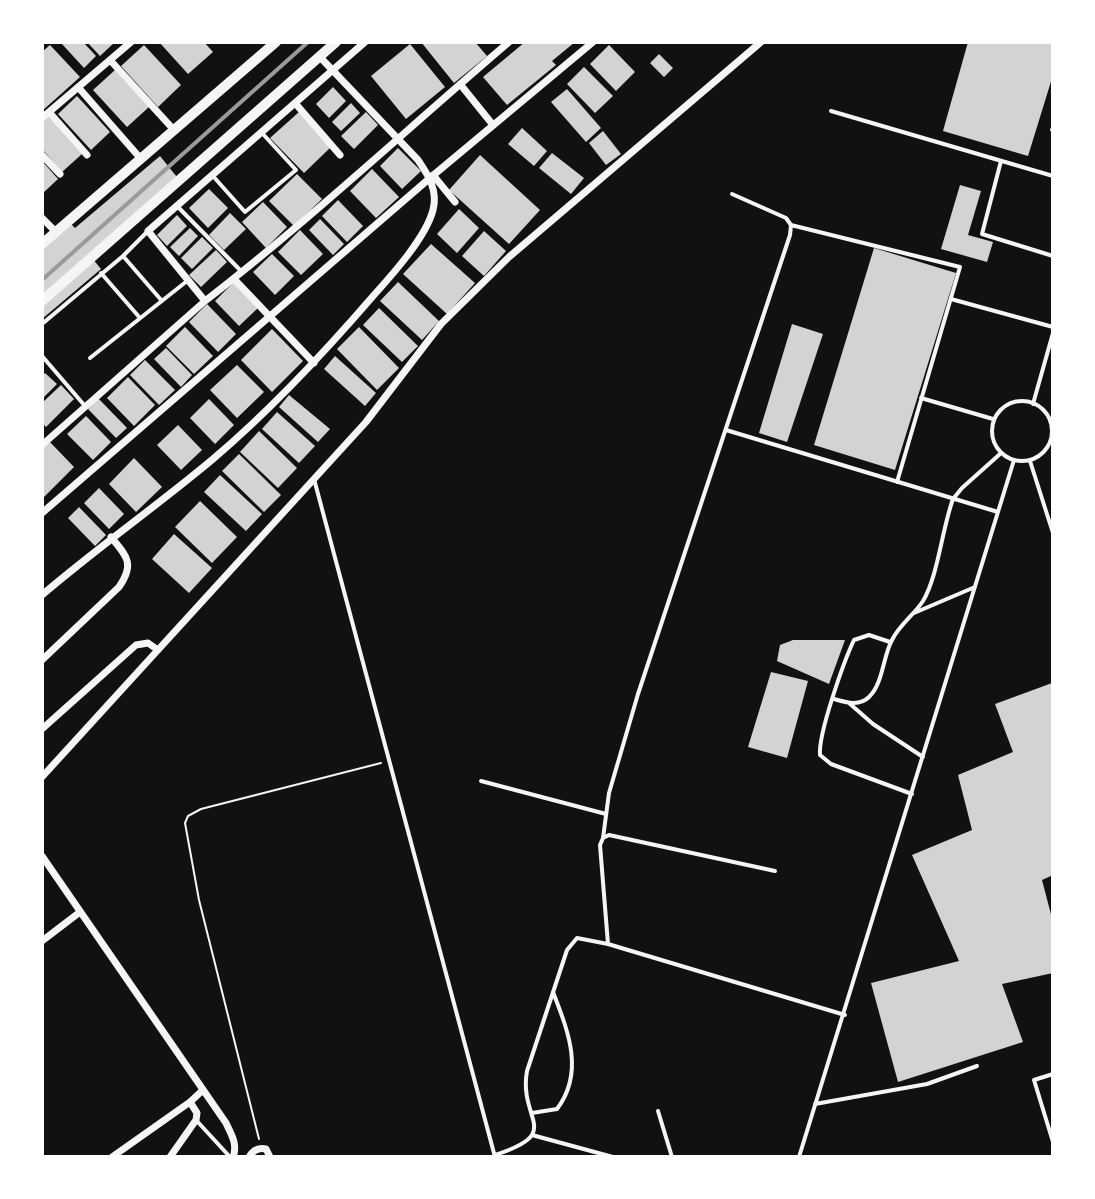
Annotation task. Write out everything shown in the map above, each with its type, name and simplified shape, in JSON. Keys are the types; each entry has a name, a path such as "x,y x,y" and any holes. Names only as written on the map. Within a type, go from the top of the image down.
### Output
{"main road":[{"path":"42,244 276,42"},
{"path":"42,301 336,42"}],"street":[{"path":"87,155 45,115 131,42"},
{"path":"205,301 148,231 365,42"},
{"path":"42,445 205,301 303,223 396,138 509,42"},
{"path":"42,513 431,176 593,42"},
{"path":"42,777 366,422 441,324 509,257 761,42"},
{"path":"319,56 455,202"},
{"path":"110,60 174,130"},
{"path":"460,84 493,125"},
{"path":"78,87 141,159"},
{"path":"295,103 340,155"},
{"path":"42,155 60,174"},
{"path":"42,595 214,458 314,363 386,282 422,233 433,212 435,195 431,176"},
{"path":"42,218 56,232"},
{"path":"234,279 314,363"},
{"path":"42,660 127,576 129,564 125,553 111,537"},
{"path":"42,729 136,645 148,643 158,650"},
{"path":"42,856 226,1123 236,1151 232,1157"},
{"path":"42,941 80,912"},
{"path":"112,1157 203,1090"},
{"path":"170,1157 196,1120 197,1113 190,1102"},
{"path":"249,1157 255,1149 261,1148 270,1157"}],"lane":[{"path":"831,111 1053,176"},
{"path":"212,175 245,212 296,170 262,132"},
{"path":"1001,161 982,234 1053,256"},
{"path":"732,194 778,213 791,225 960,267 897,482"},
{"path":"177,206 242,272"},
{"path":"608,944 600,845 609,793 638,694 791,225"},
{"path":"42,324 148,231"},
{"path":"123,256 162,301"},
{"path":"101,273 140,318"},
{"path":"90,358 189,280"},
{"path":"950,299 1053,330 1033,404"},
{"path":"42,356 86,406"},
{"path":"921,398 993,419"},
{"path":"1024,400 1042,408 1052,424 1051,439 1044,453 1030,461 1014,460 1000,454 991,437 993,419 1006,404 1024,400"},
{"path":"726,430 998,512"},
{"path":"849,703 868,698 875,690 890,642 922,603 929,589 953,499 1000,454"},
{"path":"799,1157 1014,460"},
{"path":"1030,461 1053,533"},
{"path":"314,479 495,1156 521,1146 532,1135 532,1113 525,1086 553,992 571,942 577,938 584,937 845,1015"},
{"path":"911,614 975,587"},
{"path":"890,642 869,635 861,635 854,640 819,747 824,761 912,794"},
{"path":"834,699 849,703 873,724 923,757"},
{"path":"481,781 606,814"},
{"path":"603,838 609,835 775,871"},
{"path":"532,1113 557,1109 567,1096 574,1056 570,1036 553,992"},
{"path":"815,1104 927,1084 977,1066"},
{"path":"1053,1074 1034,1080 1053,1142"},
{"path":"658,1111 672,1157"},
{"path":"196,1120 232,1157"},
{"path":"532,1135 613,1157"}],"path":[{"path":"261,1148 199,900 185,823 188,816 201,809 390,760"}],"building":[{"path":"83,42 96,56 84,68 62,44"},
{"path":"87,42 115,42 100,56"},
{"path":"159,42 204,42 213,52 188,74"},
{"path":"421,42 475,42 487,56 454,83"},
{"path":"525,42 575,42 552,61 556,65 507,105 483,77"},
{"path":"968,42 1053,42 1053,75 1028,156 943,131"},
{"path":"410,44 445,87 406,119 371,76"},
{"path":"50,45 80,77 42,111 42,52"},
{"path":"144,45 181,85 158,107 121,66"},
{"path":"609,45 635,72 616,91 590,64"},
{"path":"659,54 673,68 664,77 650,63"},
{"path":"584,67 613,96 595,113 567,84"},
{"path":"115,70 149,107 127,127 93,90"},
{"path":"333,87 346,101 329,118 316,104"},
{"path":"567,89 601,128 586,142 551,102"},
{"path":"77,96 110,132 91,150 58,114"},
{"path":"351,103 360,113 341,131 332,122"},
{"path":"299,112 331,147 304,173 270,138"},
{"path":"366,112 378,125 354,149 341,136"},
{"path":"49,116 82,154 62,172 42,149 42,122"},
{"path":"522,128 547,151 534,166 508,144"},
{"path":"603,131 621,154 606,165 589,143"},
{"path":"398,148 421,171 402,189 380,166"},
{"path":"552,153 584,178 571,194 539,168"},
{"path":"480,155 540,210 509,244 449,190"},
{"path":"160,156 181,182 92,258 101,269 42,319 42,241 67,220 75,228"},
{"path":"42,161 58,179 42,194"},
{"path":"372,169 399,197 376,218 350,191"},
{"path":"297,174 322,199 294,226 269,201"},
{"path":"960,185 981,191 968,235 993,242 987,262 941,249"},
{"path":"209,189 228,208 208,228 189,208"},
{"path":"338,200 363,226 347,242 322,216"},
{"path":"263,202 287,227 266,248 242,222"},
{"path":"459,209 479,228 457,253 437,234"},
{"path":"230,213 246,229 224,250 209,235"},
{"path":"177,215 187,226 167,246 157,235"},
{"path":"320,219 344,244 333,255 309,230"},
{"path":"190,228 198,236 179,256 170,247"},
{"path":"300,230 323,254 301,275 278,252"},
{"path":"484,231 506,251 484,276 462,256"},
{"path":"202,237 213,248 192,269 181,258"},
{"path":"431,244 475,283 447,314 403,274"},
{"path":"874,248 956,273 895,470 814,445"},
{"path":"216,250 227,262 201,287 189,275"},
{"path":"272,254 294,276 275,295 253,272"},
{"path":"234,282 258,308 239,326 215,301"},
{"path":"398,282 439,321 422,340 380,301"},
{"path":"207,304 236,334 218,352 189,322"},
{"path":"379,308 418,346 402,362 363,325"},
{"path":"792,324 823,334 787,442 759,433"},
{"path":"185,327 213,356 194,374 166,346"},
{"path":"359,327 399,368 377,390 337,349"},
{"path":"272,329 303,361 272,392 241,360"},
{"path":"166,348 192,375 181,387 154,359"},
{"path":"335,356 376,393 365,406 324,369"},
{"path":"145,360 175,390 159,405 130,375"},
{"path":"237,365 264,392 237,418 210,390"},
{"path":"45,373 57,384 42,399 42,376"},
{"path":"128,377 155,405 134,426 107,398"},
{"path":"61,385 74,399 46,427 42,423 42,403"},
{"path":"289,395 330,429 318,442 279,407"},
{"path":"98,398 127,428 116,438 88,409"},
{"path":"209,399 234,425 215,444 190,418"},
{"path":"277,412 315,446 299,463 262,429"},
{"path":"86,416 111,442 93,460 67,434"},
{"path":"178,425 202,450 181,470 157,445"},
{"path":"259,431 297,468 278,488 240,452"},
{"path":"48,440 74,467 42,499 42,446"},
{"path":"239,454 281,495 264,512 222,471"},
{"path":"134,458 162,487 136,512 109,484"},
{"path":"220,475 262,514 246,531 204,492"},
{"path":"99,488 124,514 109,529 84,503"},
{"path":"200,501 237,537 212,563 175,527"},
{"path":"79,507 106,535 95,546 68,518"},
{"path":"174,534 212,568 189,593 152,559"},
{"path":"793,640 845,640 829,684 777,661 780,645"},
{"path":"771,672 808,681 787,758 748,747"},
{"path":"1052,683 1053,875 1042,880 1053,922 1053,973 1002,984 1023,1042 898,1082 871,983 959,961 912,855 972,830 958,775 1013,752 995,704"}],"railway":[{"path":"42,280 308,42"}]}
